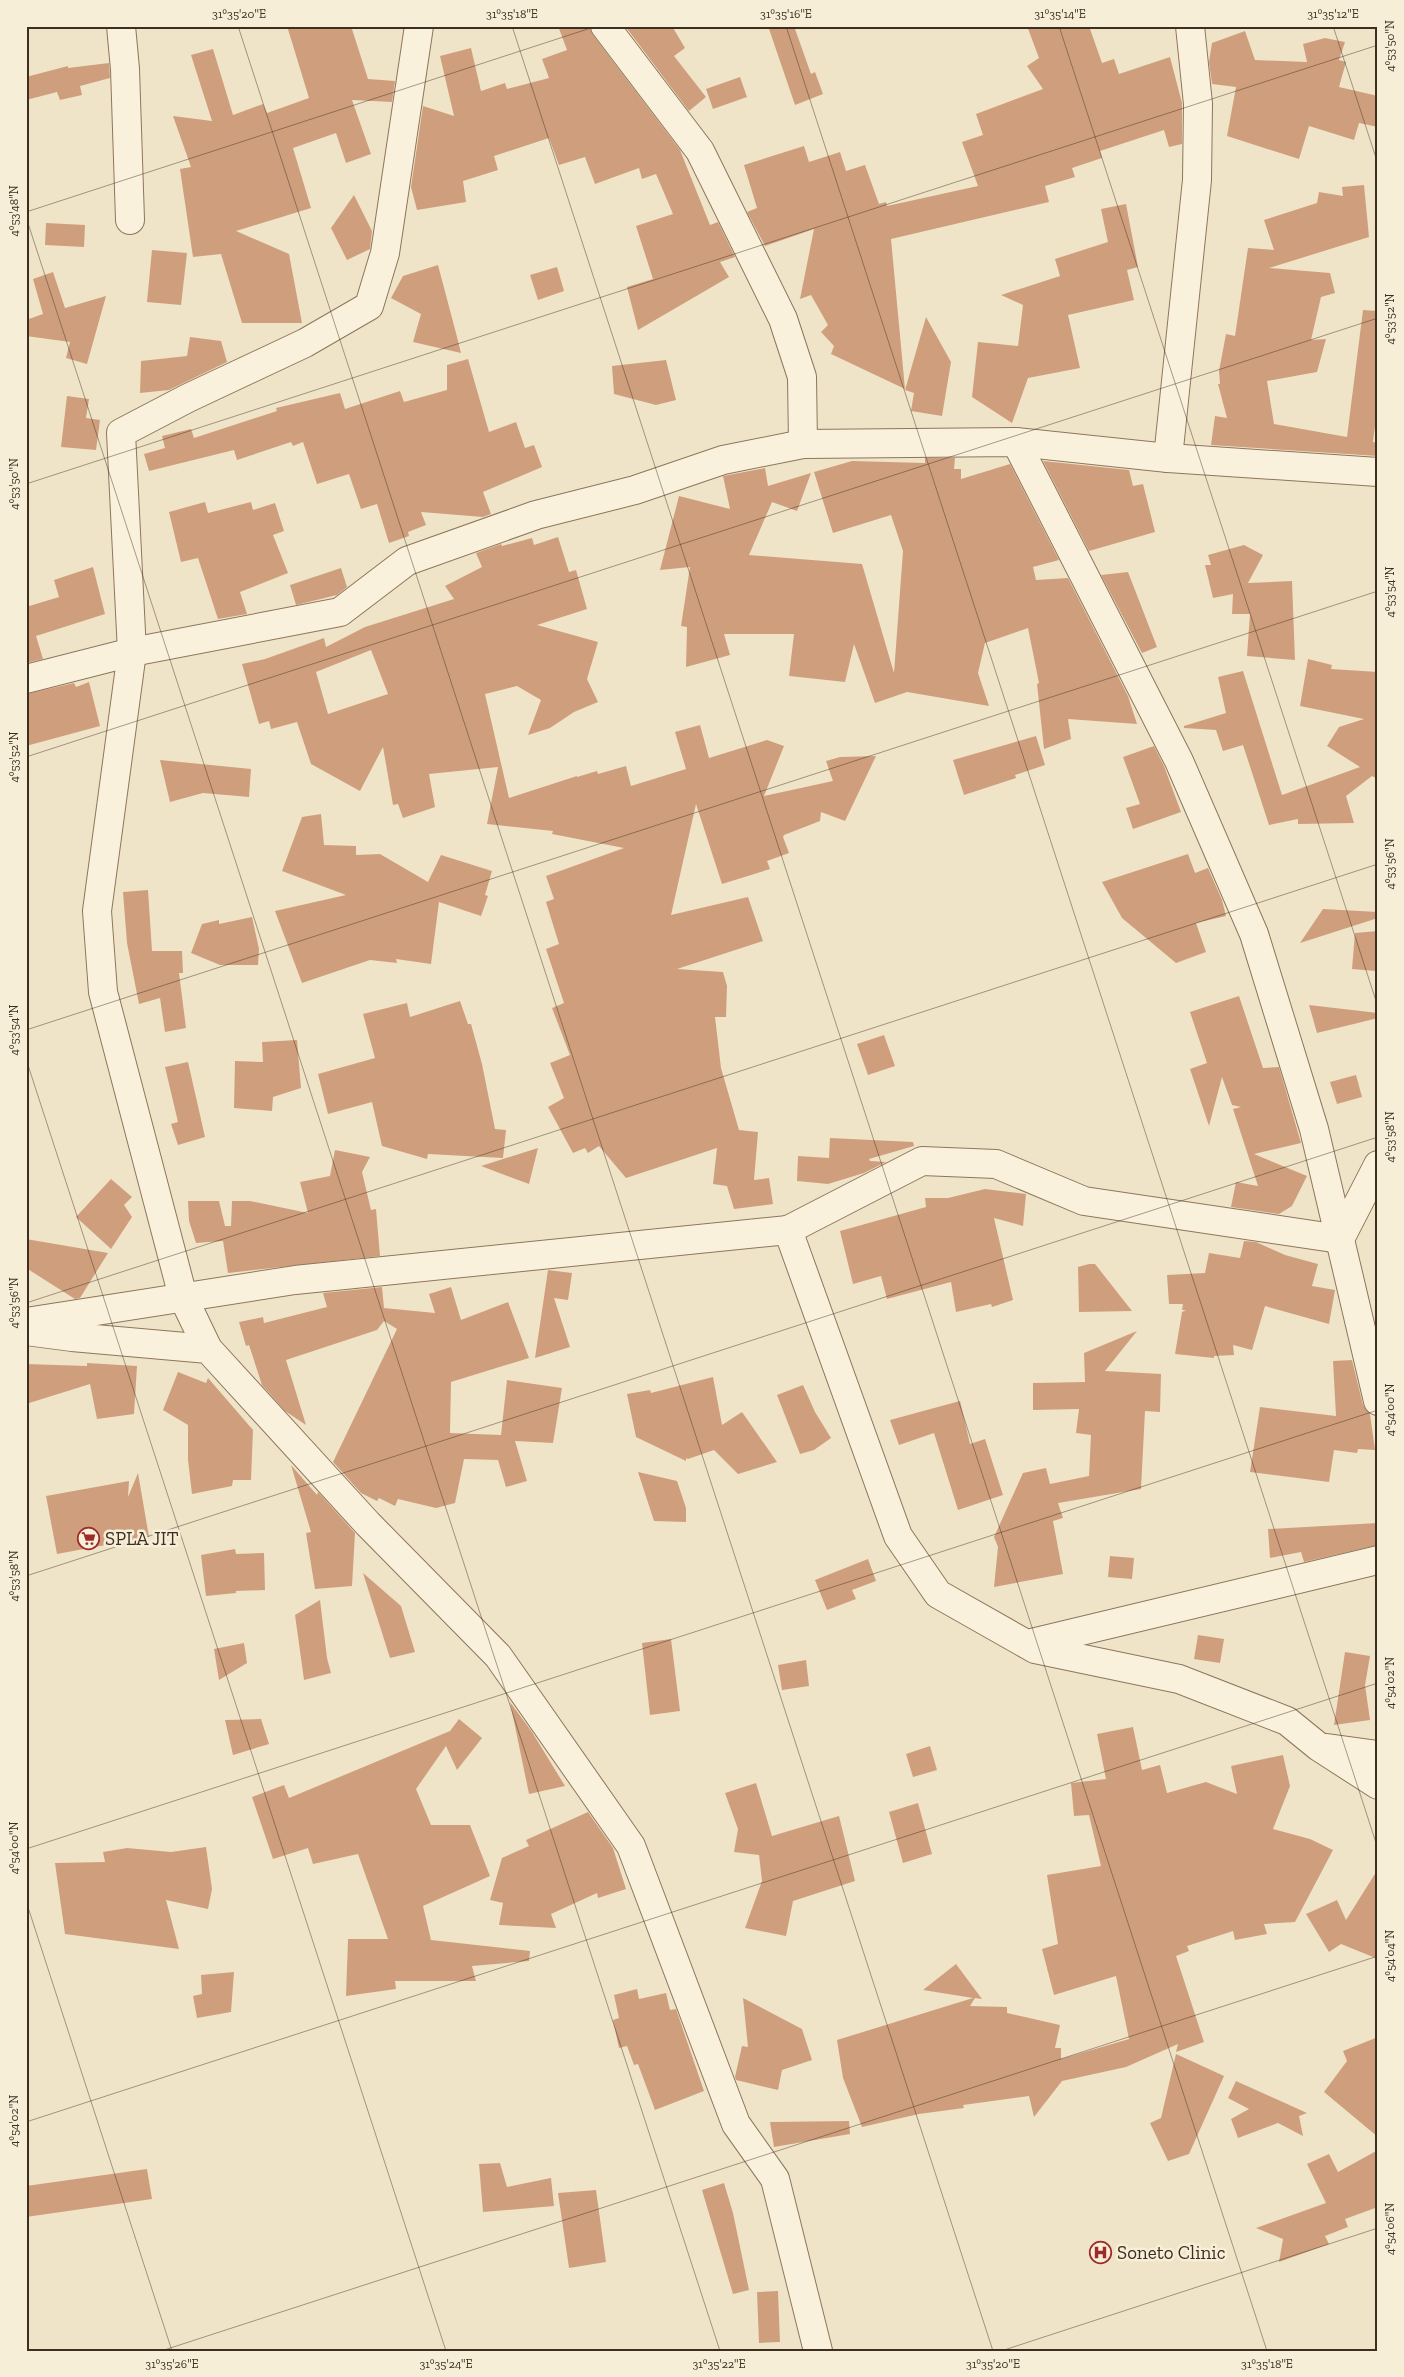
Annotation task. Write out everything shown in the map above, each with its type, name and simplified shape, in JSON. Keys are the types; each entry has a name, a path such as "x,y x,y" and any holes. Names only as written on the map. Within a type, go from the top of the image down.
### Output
{"street":[{"path":"121,26 125,69 130,220"},
{"path":"419,26 385,253 369,306 306,343 188,398 122,433 132,652 97,911 103,992 183,1296 208,1349 368,1524 498,1656 631,1846 736,2124 775,2179 818,2351"},
{"path":"605,26 700,152 783,319 802,377 803,444"},
{"path":"1168,458 1197,180 1198,104 1190,26"},
{"path":"26,679 132,652 340,612 407,561 536,515 635,490 722,460 803,444 1016,442 1168,458 1378,472"},
{"path":"1016,442 1180,762 1254,934 1314,1129 1378,1401"},
{"path":"26,1322 183,1296 296,1280 788,1230 922,1161 996,1164 1084,1201 1340,1239"},
{"path":"1340,1239 1378,1166"},
{"path":"788,1230 898,1536 938,1594 1035,1649 1179,1679 1287,1721 1318,1747 1378,1785"},
{"path":"26,1331 72,1338 208,1349"},
{"path":"1026,1644 1378,1560"},
{"path":"1318,1747 1378,1755"}],"building":[{"path":"287,26 351,26 368,79 395,81 392,102 352,100 371,154 346,163 336,133 293,148 311,208 236,231 289,254 302,323 242,323 221,254 193,257 180,169 191,167 173,116 212,121 191,55 213,49 233,115 263,104 267,113 309,98"},
{"path":"558,26 590,26 593,35 680,150 710,225 718,222 735,257 720,262 729,277 638,330 627,287 653,279 636,226 673,214 656,174 642,179 639,168 595,184 585,157 559,165 549,138 494,156 498,170 463,181 466,202 417,210 411,187 423,106 454,116 440,56 471,48 481,91 505,83 507,89 549,78 542,59 567,50"},
{"path":"625,26 672,26 685,48 674,56 706,97 689,111"},
{"path":"768,26 794,26 811,74 815,72 823,94 795,105"},
{"path":"1027,26 1089,26 1102,63 1114,59 1119,74 1170,57 1182,103 1182,144 1169,147 1164,130 1100,151 1102,158 1072,168 1075,177 1045,186 1049,202 891,239 905,389 831,354 834,346 821,332 828,325 811,295 800,299 814,229 765,246 747,212 757,208 744,165 804,146 809,162 840,152 846,171 865,165 879,204 886,202 887,206 978,186 962,142 983,135 976,114 1043,89 1027,66 1039,58"},
{"path":"1245,31 1255,60 1307,62 1303,44 1325,38 1345,42 1339,60 1346,62 1339,87 1378,96 1378,127 1359,123 1354,140 1309,126 1299,159 1227,136 1236,87 1212,84 1209,62 1212,43"},
{"path":"109,63 110,78 80,86 82,95 60,100 57,92 26,100 26,77 68,66 68,68"},
{"path":"740,77 747,97 713,109 706,89"},
{"path":"1364,185 1369,237 1269,268 1330,273 1335,293 1321,297 1311,340 1326,339 1317,372 1267,381 1274,424 1347,437 1363,310 1378,311 1378,403 1373,442 1378,443 1378,456 1211,445 1215,416 1227,418 1218,384 1220,384 1219,371 1226,334 1235,336 1248,248 1274,250 1264,220 1317,203 1319,192 1343,196 1342,187"},
{"path":"354,195 372,231 370,249 347,260 331,228"},
{"path":"1126,204 1138,267 1127,270 1134,300 1068,315 1080,368 1028,378 1012,423 972,397 978,342 1018,346 1023,305 1001,295 1060,276 1055,259 1108,242 1101,209"},
{"path":"46,223 85,225 84,247 45,245"},
{"path":"152,250 187,253 181,305 147,302"},
{"path":"438,265 461,353 413,342 421,314 391,298 403,276"},
{"path":"557,267 564,291 538,300 530,275"},
{"path":"53,272 65,308 106,296 87,364 66,358 70,342 26,336 26,320 43,314 33,279"},
{"path":"926,317 951,362 942,416 911,411 914,393 905,390"},
{"path":"190,337 221,341 227,362 169,390 140,393 141,361 187,356"},
{"path":"468,359 489,432 516,422 525,448 534,445 542,467 483,492 491,514 483,517 421,512 426,525 408,532 409,536 389,543 377,504 361,509 349,474 317,484 303,442 293,446 291,442 237,460 234,450 149,471 144,454 165,448 162,436 191,429 194,438 277,411 276,408 340,393 345,409 400,391 404,402 447,390 447,365"},
{"path":"666,360 676,400 656,405 614,394 612,366"},
{"path":"67,396 89,399 86,418 100,420 96,450 61,447"},
{"path":"925,458 955,458 954,469 961,469 961,479 1010,464 1059,560 1033,567 1036,580 1068,578 1128,696 1137,724 1068,719 1071,739 1044,749 1037,684 1039,683 1028,628 985,643 978,673 989,706 907,692 875,703 854,644 845,682 789,676 794,634 724,634 730,655 686,667 687,627 681,626 690,567 660,570 679,496 730,509 723,476 765,468 768,486 811,473 797,511 772,502 749,555 862,564 894,673 903,551 891,515 833,533 814,472 852,461 925,463"},
{"path":"1043,461 1129,470 1133,486 1143,484 1155,532 1089,551"},
{"path":"205,502 208,513 251,502 253,510 275,503 284,531 273,535 288,573 240,592 247,614 218,619 198,558 181,562 169,512"},
{"path":"558,537 569,572 576,570 587,609 537,625 598,642 587,679 598,702 574,712 550,728 528,735 541,700 517,686 485,694 509,798 577,776 597,771 598,774 626,766 631,786 686,769 675,732 700,725 709,758 767,740 784,746 764,796 833,781 826,761 840,757 876,756 845,821 821,812 820,821 784,835 789,853 767,861 770,869 722,884 696,804 671,915 748,897 763,941 677,969 723,972 727,986 726,1017 715,1017 721,1068 739,1130 758,1132 754,1180 769,1178 773,1204 734,1209 727,1186 713,1184 717,1148 626,1178 599,1146 588,1153 585,1148 573,1153 548,1107 564,1098 550,1063 570,1055 552,1008 564,1003 546,949 559,944 546,902 554,899 546,876 624,848 552,834 553,831 487,824 498,767 429,774 435,807 403,818 398,804 393,805 383,747 360,791 311,764 297,722 271,729 269,721 259,724 242,664 265,659 324,638 326,647 365,627 454,599 445,586 482,567 476,553 501,544 502,546 532,538 534,545","holes":["371,650 388,694 328,714 316,672"]},
{"path":"1244,545 1263,555 1248,583 1292,581 1295,660 1247,656 1250,614 1232,614 1233,594 1213,598 1205,565 1211,565 1208,555"},
{"path":"93,567 105,614 36,636 43,659 26,663 26,607 59,597 54,580"},
{"path":"341,568 347,587 337,595 296,605 290,585"},
{"path":"1128,572 1157,647 1142,653 1101,575"},
{"path":"1308,659 1332,665 1331,669 1378,672 1378,779 1372,776 1346,796 1354,823 1298,824 1298,819 1269,825 1243,745 1223,751 1216,730 1184,728 1184,726 1226,713 1218,677 1243,671 1282,795 1360,767 1327,746 1339,727 1364,719 1300,706"},
{"path":"89,682 100,726 26,746 26,694 74,683 76,687"},
{"path":"1036,736 1045,765 1015,775 1016,778 964,795 953,760"},
{"path":"1154,746 1164,766 1181,812 1133,829 1126,808 1140,804 1123,757"},
{"path":"160,760 251,769 249,797 203,793 170,802"},
{"path":"321,814 324,845 356,846 356,855 380,854 428,882 441,855 492,871 485,895 488,896 481,916 439,902 431,964 396,959 397,963 370,960 302,983 275,911 346,895 282,871 302,817"},
{"path":"1188,854 1195,873 1208,868 1222,900 1226,916 1196,923 1206,952 1176,963 1122,918 1102,882"},
{"path":"148,890 152,951 182,951 183,973 179,973 186,1028 165,1032 160,998 139,1004 127,943 123,892"},
{"path":"1323,909 1378,912 1378,918 1300,943"},
{"path":"252,917 259,949 258,965 220,965 191,953 202,924 219,920 219,924"},
{"path":"1378,931 1376,971 1352,969 1355,933"},
{"path":"1239,996 1263,1068 1279,1067 1301,1143 1254,1154 1307,1176 1292,1206 1279,1214 1231,1207 1236,1182 1258,1186 1233,1109 1241,1107 1232,1105 1222,1077 1209,1126 1190,1069 1207,1063 1190,1012"},
{"path":"460,1001 468,1024 471,1024 482,1064 495,1129 506,1130 503,1158 428,1154 427,1159 382,1146 372,1102 328,1114 318,1074 375,1058 363,1014 407,1003 410,1017"},
{"path":"1309,1005 1378,1013 1378,1018 1317,1033"},
{"path":"884,1035 895,1066 868,1075 857,1044"},
{"path":"297,1040 301,1088 273,1097 272,1111 234,1108 235,1061 263,1062 262,1042"},
{"path":"188,1062 205,1137 178,1145 171,1124 178,1122 165,1067"},
{"path":"1356,1075 1362,1097 1337,1104 1330,1082"},
{"path":"830,1138 913,1142 914,1146 869,1159 870,1161 886,1162 864,1173 828,1184 797,1181 798,1156 829,1158"},
{"path":"538,1148 529,1184 481,1166"},
{"path":"335,1150 370,1157 362,1172 371,1210 376,1209 380,1256 228,1273 223,1241 196,1243 189,1221 188,1201 219,1201 225,1226 231,1226 232,1201 250,1201 308,1213 300,1182 330,1176"},
{"path":"111,1179 132,1197 124,1205 132,1217 111,1249 76,1217"},
{"path":"985,1189 1026,1194 1023,1226 994,1218 1013,1300 992,1307 991,1304 956,1312 951,1282 887,1299 881,1276 853,1284 840,1231 926,1207 925,1198 948,1198"},
{"path":"26,1239 108,1253 80,1298 75,1299 26,1268"},
{"path":"1244,1241 1256,1242 1285,1255 1318,1264 1312,1286 1335,1290 1329,1324 1265,1306 1252,1350 1233,1345 1234,1355 1214,1356 1214,1358 1175,1354 1182,1312 1186,1310 1182,1310 1183,1304 1169,1304 1167,1275 1205,1273 1209,1253 1240,1258"},
{"path":"1095,1264 1132,1311 1079,1312 1078,1267"},
{"path":"548,1270 572,1273 568,1300 554,1298 570,1347 535,1358"},
{"path":"382,1287 384,1308 435,1313 429,1294 451,1287 461,1320 508,1302 529,1358 451,1382 450,1433 501,1435 507,1380 562,1388 553,1443 515,1441 527,1481 506,1487 498,1460 464,1459 455,1503 436,1508 398,1499 395,1506 379,1498 377,1501 361,1493 333,1462 397,1329 384,1321 377,1330 286,1360 306,1425 285,1411 262,1385 249,1345 246,1346 239,1322 263,1317 264,1323 327,1307 323,1293"},
{"path":"1137,1331 1105,1371 1161,1374 1160,1412 1145,1411 1141,1489 1058,1503 1063,1518 1053,1521 1063,1574 994,1587 998,1547 994,1537 1023,1473 1046,1468 1050,1484 1089,1476 1091,1435 1076,1433 1079,1409 1033,1410 1033,1383 1085,1382 1084,1353"},
{"path":"1352,1360 1363,1405 1370,1414 1375,1450 1358,1449 1357,1453 1334,1450 1329,1482 1250,1472 1260,1407 1336,1416 1333,1361"},
{"path":"87,1363 137,1366 134,1414 97,1419 90,1384 26,1404 26,1364 87,1366"},
{"path":"178,1372 206,1383 208,1378 253,1430 251,1480 233,1480 232,1486 192,1494 188,1460 188,1425 163,1410"},
{"path":"713,1377 722,1425 742,1412 777,1462 738,1474 714,1450 688,1459 686,1458 686,1461 636,1437 627,1394 650,1390 651,1393"},
{"path":"803,1385 815,1412 831,1438 814,1450 800,1454 777,1395"},
{"path":"960,1401 970,1444 985,1439 1003,1495 958,1510 934,1433 899,1445 890,1420"},
{"path":"291,1465 317,1495 318,1492 355,1533 352,1586 315,1589 306,1533 311,1532"},
{"path":"638,1472 677,1481 686,1508 686,1522 654,1521"},
{"path":"138,1473 149,1537 57,1554 46,1496 129,1481 128,1497"},
{"path":"1378,1523 1378,1545 1304,1562 1301,1552 1270,1558 1268,1529"},
{"path":"235,1549 236,1554 264,1553 265,1590 236,1591 236,1593 206,1596 201,1555"},
{"path":"1110,1556 1134,1558 1132,1579 1108,1577"},
{"path":"868,1559 876,1581 852,1590 856,1599 827,1610 815,1580"},
{"path":"363,1573 401,1606 415,1652 390,1658"},
{"path":"320,1600 327,1658 331,1673 304,1680 295,1615"},
{"path":"1198,1635 1224,1639 1220,1663 1194,1659"},
{"path":"671,1639 680,1711 650,1715 642,1643"},
{"path":"244,1643 247,1663 219,1680 214,1649"},
{"path":"1345,1652 1370,1656 1365,1685 1370,1720 1334,1725"},
{"path":"806,1660 809,1686 782,1690 778,1665"},
{"path":"510,1702 532,1732 565,1786 529,1794"},
{"path":"261,1719 269,1744 233,1755 225,1720"},
{"path":"459,1719 482,1738 457,1770 446,1746 416,1789 431,1825 470,1825 490,1876 423,1906 431,1940 530,1951 529,1961 472,1966 476,1981 395,1981 396,1989 346,1996 348,1939 388,1939 358,1854 313,1864 308,1848 273,1859 252,1797 284,1785 289,1798 450,1731"},
{"path":"1133,1727 1142,1770 1160,1765 1167,1793 1206,1782 1237,1794 1231,1766 1283,1755 1290,1786 1273,1829 1310,1839 1333,1850 1295,1922 1264,1924 1267,1934 1235,1940 1233,1931 1187,1946 1189,1951 1176,1956 1204,2042 1176,2052 1178,2044 1126,2067 1062,2081 1034,2117 1029,2096 963,2105 964,2108 919,2114 862,2127 843,2078 837,2040 973,1998 923,1990 956,1964 982,1999 975,1998 970,2006 1007,2007 1007,2013 1060,2025 1055,2048 1061,2048 1061,2059 1129,2039 1116,1976 1054,1995 1042,1949 1058,1944 1047,1875 1101,1866 1089,1815 1074,1816 1071,1783 1106,1779 1097,1734"},
{"path":"930,1746 937,1770 913,1777 906,1754"},
{"path":"756,1783 772,1836 839,1816 855,1881 793,1901 786,1936 745,1928 762,1881 759,1855 734,1852 738,1829 725,1793"},
{"path":"918,1803 932,1854 903,1863 889,1812"},
{"path":"588,1812 613,1848 626,1889 598,1898 597,1893 551,1914 556,1928 499,1925 503,1903 490,1900 502,1858 529,1846 526,1840"},
{"path":"206,1847 212,1889 208,1909 166,1900 179,1949 65,1934 55,1863 105,1862 103,1852 127,1848 171,1852"},
{"path":"1378,1869 1378,1959 1341,1944 1329,1952 1306,1914 1337,1900 1346,1920"},
{"path":"234,1972 231,2012 197,2018 193,1996 202,1994 201,1975"},
{"path":"637,1989 639,1999 666,1993 670,2010 676,2009 704,2091 655,2110 638,2064 634,2065 627,2046 619,2048 613,2020 619,2018 614,1995"},
{"path":"743,1998 802,2029 812,2060 782,2070 778,2090 736,2080 735,2077 742,2046 748,2047"},
{"path":"1378,2037 1378,2137 1324,2092 1347,2061 1343,2051"},
{"path":"1176,2054 1224,2076 1189,2154 1168,2161 1150,2123 1161,2118"},
{"path":"1236,2081 1307,2113 1299,2116 1303,2136 1278,2123 1238,2138 1231,2119 1249,2109 1228,2098"},
{"path":"849,2121 850,2134 774,2147 770,2122"},
{"path":"1378,2150 1378,2207 1345,2219 1348,2227 1325,2236 1329,2244 1279,2262 1283,2239 1256,2228 1326,2203 1307,2164 1329,2154 1338,2172"},
{"path":"500,2163 507,2187 551,2178 554,2206 483,2212 479,2164"},
{"path":"147,2169 152,2199 26,2217 26,2186"},
{"path":"724,2183 733,2213 749,2290 733,2294 702,2190"},
{"path":"596,2190 606,2262 569,2268 558,2193"},
{"path":"778,2291 780,2342 759,2343 757,2292"}],"place":[{"name":"SPLA JIT","path":"89,1538"},
{"name":"Soneto Clinic","path":"1101,2252"}]}
